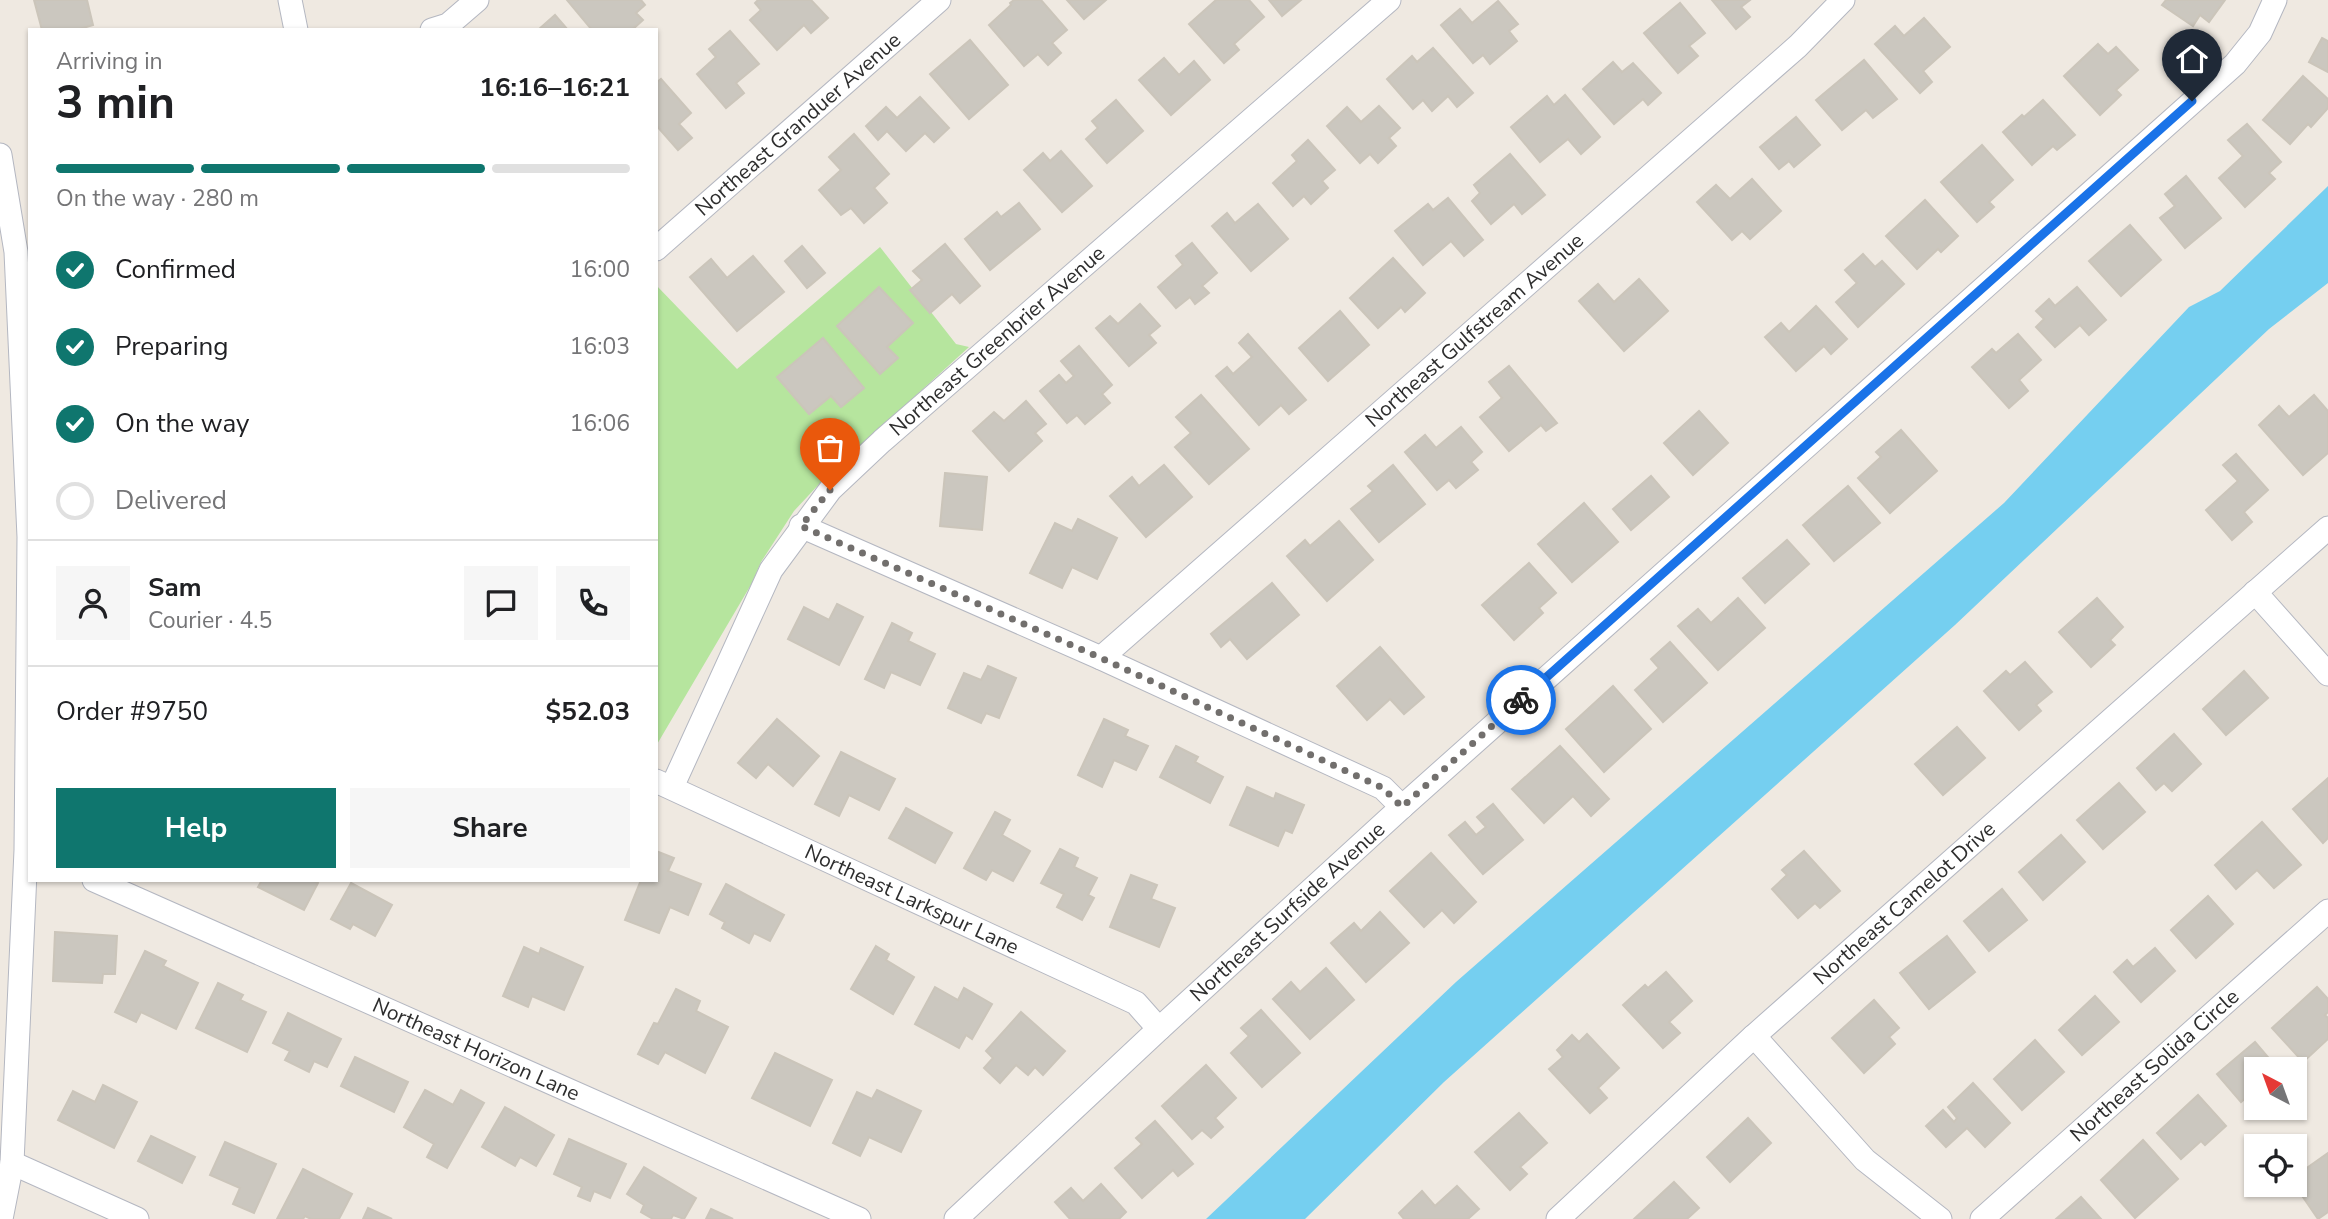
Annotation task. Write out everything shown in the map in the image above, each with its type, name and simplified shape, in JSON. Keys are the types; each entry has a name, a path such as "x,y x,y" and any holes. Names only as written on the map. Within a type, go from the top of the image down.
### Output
{"street":[{"path":"290,0 296,28"},
{"path":"438,28 448,25 477,0"},
{"name":"Northeast Granduer Avenue","path":"658,247 939,0"},
{"name":"Northeast Greenbrier Avenue","path":"664,784 771,570 830,490 882,441 1389,0"},
{"name":"Northeast Gulfstream Avenue","path":"1101,658 1798,46 1843,0"},
{"name":"Northeast Surfside Avenue","path":"956,1219 1402,807 2235,64 2260,33 2272,8"},
{"path":"0,155 16,252 28,515"},
{"path":"801,526 1101,658 1383,788 1402,807"},
{"name":"Northeast Camelot Drive","path":"1558,1219 1754,1036 2328,528"},
{"path":"2255,592 2328,674"},
{"name":"Northeast Larkspur Lane","path":"664,784 1136,1003 1159,1029"},
{"path":"1,1219 12,1163 28,851"},
{"name":"Northeast Horizon Lane","path":"99,882 859,1219"},
{"name":"Northeast Solida Circle","path":"1982,1219 2328,911"},
{"path":"1754,1036 1865,1160 1940,1219"},
{"path":"12,1163 137,1219"}],"green space":[{"path":"880,247 956,344 969,347 822,481 794,511 761,562 752,583 658,743 658,287 737,369"}],"water":[{"path":"2328,186 2328,283 2269,329 1955,625 1444,1082 1305,1219 1206,1219 1456,982 2004,503 2189,307 2220,291"}],"building":[{"path":"34,0 87,0 93,25 83,28 41,28"},
{"path":"567,0 641,0 645,5 636,13 643,20 634,28 590,28"},
{"path":"758,0 811,0 828,18 811,33 804,25 777,50 750,20 761,10 755,3"},
{"path":"1014,0 1041,0 1067,30 1052,43 1061,53 1048,65 1038,54 1024,66 989,25"},
{"path":"1067,0 1106,0 1084,19"},
{"path":"1216,0 1249,0 1264,17 1234,44 1239,50 1224,63 1189,24"},
{"path":"1269,0 1301,0 1282,16"},
{"path":"1712,0 1750,0 1741,7 1750,17 1736,29"},
{"path":"2166,0 2225,0 2209,22 2200,15 2193,26 2162,5"},
{"path":"1498,1 1518,24 1509,31 1517,41 1490,64 1483,55 1473,63 1441,25 1460,9 1472,23"},
{"path":"1680,3 1705,33 1689,46 1698,56 1678,73 1644,33"},
{"path":"555,15 566,28 540,28"},
{"path":"1924,18 1950,47 1923,71 1932,82 1920,93 1875,44 1895,26 1904,36"},
{"path":"730,31 759,64 736,83 744,93 726,108 697,74 716,57 709,49"},
{"path":"2322,38 2328,41 2328,72 2309,62"},
{"path":"970,40 1008,85 969,119 930,74"},
{"path":"2098,44 2108,54 2116,47 2138,70 2116,90 2121,95 2100,115 2064,76"},
{"path":"1433,48 1473,93 1457,107 1448,96 1432,111 1423,100 1413,109 1387,79 1412,56 1417,62"},
{"path":"1164,58 1179,75 1194,61 1210,80 1171,115 1139,80"},
{"path":"1864,60 1897,99 1873,118 1866,110 1842,130 1816,100"},
{"path":"1613,62 1622,72 1633,63 1661,93 1648,105 1643,99 1614,124 1583,89"},
{"path":"2303,76 2328,99 2328,108 2311,127 2308,124 2290,144 2263,120"},
{"path":"661,79 691,113 679,124 692,138 678,150 658,127 658,81"},
{"path":"1565,95 1600,137 1581,154 1568,139 1540,162 1511,127 1547,96 1554,105"},
{"path":"920,97 949,128 934,142 925,133 906,151 887,131 878,140 866,126 886,107 897,118"},
{"path":"1116,100 1143,131 1107,163 1086,139 1098,128 1092,121"},
{"path":"2043,100 2075,135 2057,150 2053,146 2032,165 2003,132"},
{"path":"1379,106 1400,128 1389,138 1396,146 1378,163 1370,154 1360,163 1327,126 1347,107 1361,122"},
{"path":"1796,117 1820,145 1794,167 1789,161 1779,169 1760,147"},
{"path":"2247,124 2281,162 2269,173 2275,179 2245,207 2219,178 2243,156 2228,140"},
{"path":"854,134 889,174 874,188 887,203 864,223 851,208 841,215 819,190 841,170 829,157"},
{"path":"1308,140 1335,170 1322,181 1328,188 1311,204 1304,196 1293,206 1273,183 1297,161 1292,155"},
{"path":"1982,145 2013,180 1989,202 1994,207 1977,222 1941,182"},
{"path":"1061,151 1092,186 1062,212 1024,170 1043,153 1050,161"},
{"path":"1510,154 1545,195 1522,214 1514,204 1491,224 1472,201 1480,193 1474,185"},
{"path":"2186,176 2221,218 2185,248 2160,218 2175,206 2165,194"},
{"path":"1752,179 1781,211 1750,239 1742,231 1732,240 1697,202 1716,185 1730,199"},
{"path":"1448,198 1483,240 1464,256 1451,241 1423,265 1395,231 1428,204 1433,210"},
{"path":"1925,200 1958,236 1941,252 1938,249 1917,269 1886,236"},
{"path":"1019,203 1040,229 990,270 965,239 997,212 1001,217"},
{"path":"1258,204 1288,239 1251,271 1212,226 1227,213 1235,223"},
{"path":"2130,225 2161,260 2121,296 2089,261"},
{"path":"1192,243 1217,273 1202,286 1209,293 1195,304 1190,297 1176,308 1158,287 1183,265 1176,256"},
{"path":"945,244 980,286 960,303 952,294 930,313 910,290 922,280 913,271"},
{"path":"802,246 825,273 807,288 785,261"},
{"path":"1863,254 1875,267 1882,261 1904,284 1858,327 1836,302 1857,283 1845,270"},
{"path":"753,256 784,292 737,331 690,277 711,259 727,278"},
{"path":"1393,258 1425,293 1405,312 1401,307 1378,328 1350,298"},
{"path":"1639,279 1668,311 1624,351 1579,301 1598,284 1614,302"},
{"path":"879,287 913,323 887,347 898,358 880,374 837,326"},
{"path":"2077,287 2106,320 2089,335 2080,325 2055,347 2036,327 2044,319 2036,311 2049,299 2055,306"},
{"path":"1140,304 1160,326 1149,335 1156,343 1129,366 1096,328 1110,316 1118,324"},
{"path":"1816,306 1847,339 1831,354 1824,346 1796,371 1765,337 1781,323 1789,332"},
{"path":"1340,311 1369,345 1328,381 1299,348"},
{"path":"1248,334 1306,400 1289,414 1281,405 1259,425 1216,376 1227,367 1233,374 1252,357 1239,343"},
{"path":"2018,334 2041,360 2019,380 2028,391 2009,408 1972,367 1992,349 1996,353"},
{"path":"823,338 864,388 841,407 831,396 809,414 777,377"},
{"path":"1079,346 1112,385 1102,394 1110,403 1085,424 1077,415 1067,423 1040,391 1059,375 1066,383 1074,376 1061,361"},
{"path":"1509,366 1557,423 1546,431 1541,425 1509,451 1480,417 1502,398 1489,382"},
{"path":"1201,395 1249,449 1209,484 1175,447 1191,433 1176,417"},
{"path":"2314,395 2328,411 2328,453 2303,475 2259,425 2279,406 2289,417"},
{"path":"1026,401 1046,424 1035,433 1042,441 1009,471 973,431 994,412 1004,421"},
{"path":"1699,411 1728,443 1693,475 1664,443"},
{"path":"1461,427 1482,452 1471,462 1478,470 1456,488 1449,480 1437,490 1405,452 1425,435 1436,448"},
{"path":"1901,430 1937,471 1890,513 1858,478 1881,457 1876,452"},
{"path":"2236,454 2268,490 2244,512 2252,522 2232,540 2206,510 2238,481 2223,465"},
{"path":"1164,465 1192,497 1146,537 1110,496 1132,477 1139,486"},
{"path":"1393,465 1425,504 1379,542 1351,509 1373,491 1368,486"},
{"path":"945,473 987,477 982,530 940,526"},
{"path":"1651,476 1669,497 1631,530 1613,509"},
{"path":"1848,486 1880,523 1834,561 1803,525"},
{"path":"1584,503 1618,542 1572,582 1538,544"},
{"path":"1078,519 1117,538 1097,579 1072,567 1062,588 1030,573 1055,523 1072,531"},
{"path":"1339,521 1373,560 1327,601 1287,556 1305,540 1310,546"},
{"path":"1787,540 1809,564 1765,603 1743,578"},
{"path":"1529,563 1556,593 1539,608 1543,613 1514,640 1482,605"},
{"path":"1272,583 1299,615 1247,659 1230,639 1221,647 1211,634"},
{"path":"1738,598 1765,628 1718,670 1678,626 1698,609 1711,623"},
{"path":"2097,598 2123,627 2110,640 2115,645 2091,667 2059,632"},
{"path":"837,604 863,617 839,665 788,639 804,607 829,620"},
{"path":"892,623 912,633 908,641 935,654 920,685 891,672 884,688 865,679"},
{"path":"1670,642 1707,683 1663,722 1635,690 1659,668 1651,659"},
{"path":"1380,647 1424,697 1404,714 1390,699 1367,720 1337,686"},
{"path":"2025,662 2052,692 2036,705 2041,711 2019,730 1984,691 2006,671 2010,675"},
{"path":"988,666 1016,678 999,718 986,713 981,723 948,708 964,673 981,680"},
{"path":"2244,671 2268,698 2226,735 2203,709"},
{"path":"1613,686 1651,729 1604,772 1566,729"},
{"path":"777,719 819,756 793,786 768,764 756,778 738,763"},
{"path":"1104,719 1128,730 1125,736 1148,746 1136,770 1114,760 1102,787 1078,775"},
{"path":"1957,727 1985,758 1943,795 1915,764"},
{"path":"2174,734 2201,764 2172,791 2164,783 2156,790 2137,768"},
{"path":"1176,746 1198,757 1195,762 1223,777 1210,803 1160,777"},
{"path":"1560,746 1609,799 1591,816 1573,796 1544,823 1512,789"},
{"path":"841,752 895,779 879,810 849,795 839,816 815,804"},
{"path":"2328,778 2328,838 2323,843 2293,809"},
{"path":"2119,783 2145,812 2103,849 2077,820"},
{"path":"1247,787 1274,799 1276,793 1304,805 1292,833 1285,830 1278,846 1230,825"},
{"path":"1493,804 1523,840 1483,874 1449,835 1465,822 1476,835 1486,827 1477,817"},
{"path":"906,808 952,833 935,863 889,838"},
{"path":"995,812 1010,820 1002,835 1030,851 1013,881 992,870 986,880 964,868"},
{"path":"2262,822 2301,865 2274,888 2257,870 2236,889 2215,865"},
{"path":"2061,835 2085,862 2043,900 2019,872"},
{"path":"1060,849 1078,858 1074,867 1097,878 1088,895 1094,898 1082,920 1057,907 1064,894 1041,883"},
{"path":"1804,851 1840,891 1820,908 1815,903 1798,918 1772,889 1787,875 1782,870"},
{"path":"658,852 674,858 668,871 701,884 688,915 670,907 659,933 625,920 640,882 658,882"},
{"path":"1431,853 1476,902 1454,923 1442,910 1424,927 1390,891"},
{"path":"1131,875 1157,885 1151,899 1175,908 1159,947 1110,927"},
{"path":"261,882 318,883 304,910 258,887"},
{"path":"351,883 392,905 375,936 353,924 350,929 331,919"},
{"path":"726,884 784,915 770,941 754,933 749,943 722,928 725,922 710,914"},
{"path":"2002,889 2027,920 1989,951 1964,921"},
{"path":"2208,896 2233,924 2196,958 2171,930"},
{"path":"1380,912 1409,943 1366,982 1331,943 1354,923 1361,931"},
{"path":"55,932 117,936 115,974 103,974 102,983 53,981"},
{"path":"1947,936 1975,972 1929,1009 1900,973"},
{"path":"876,946 889,954 886,960 914,977 893,1014 851,989"},
{"path":"524,947 539,954 541,948 583,967 564,1010 532,996 528,1007 503,996"},
{"path":"2155,948 2175,971 2141,1002 2114,972 2127,960 2133,967"},
{"path":"145,951 166,961 163,966 198,983 176,1029 141,1012 136,1022 115,1012"},
{"path":"1326,968 1354,1000 1310,1039 1273,999 1291,982 1300,992"},
{"path":"1666,972 1692,1001 1669,1022 1680,1033 1663,1048 1623,1005 1645,985 1648,988"},
{"path":"218,983 243,995 240,1000 266,1012 247,1052 196,1028"},
{"path":"935,987 958,1000 964,988 992,1004 972,1039 966,1035 959,1048 915,1024"},
{"path":"2317,987 2328,999 2328,1012 2325,1015 2328,1018 2328,1039 2307,1058 2298,1057 2272,1028"},
{"path":"676,989 700,1001 696,1011 728,1027 705,1073 665,1052 658,1064 638,1054 654,1023 658,1024"},
{"path":"2095,996 2119,1022 2082,1055 2059,1030"},
{"path":"1874,1000 1899,1028 1889,1037 1895,1044 1864,1073 1832,1038"},
{"path":"1261,1010 1300,1053 1262,1087 1231,1053 1249,1036 1241,1028"},
{"path":"1021,1012 1065,1051 1043,1075 1035,1067 1028,1075 1016,1065 1000,1083 984,1068 993,1058 986,1051"},
{"path":"288,1013 341,1039 327,1067 314,1061 309,1072 285,1060 290,1051 273,1043"},
{"path":"1587,1034 1619,1068 1598,1088 1607,1098 1590,1113 1549,1069 1563,1057 1557,1050 1572,1035 1579,1042"},
{"path":"2035,1040 2064,1072 2022,1110 1994,1079"},
{"path":"2255,1042 2268,1057 2244,1057 2244,1099 2241,1102 2217,1074"},
{"path":"775,1053 832,1080 810,1126 752,1098"},
{"path":"355,1057 408,1082 394,1112 341,1086"},
{"path":"1206,1065 1236,1098 1215,1118 1223,1127 1211,1138 1202,1130 1192,1139 1162,1106"},
{"path":"1973,1083 2010,1123 1985,1147 1967,1128 1946,1147 1926,1126 1943,1110 1954,1122 1957,1118 1948,1107"},
{"path":"103,1085 137,1102 114,1148 58,1120 73,1091 95,1102"},
{"path":"425,1090 453,1105 461,1090 484,1103 447,1168 427,1157 434,1144 404,1127"},
{"path":"877,1090 921,1111 901,1152 869,1137 860,1156 833,1143 857,1092 872,1099"},
{"path":"2198,1095 2226,1126 2205,1145 2201,1141 2181,1159 2157,1133"},
{"path":"505,1107 554,1135 536,1166 520,1157 515,1166 482,1147"},
{"path":"1519,1113 1547,1143 1520,1167 1527,1174 1510,1190 1475,1152"},
{"path":"1748,1118 1771,1143 1730,1182 1707,1157"},
{"path":"1155,1121 1193,1164 1178,1176 1173,1170 1142,1198 1115,1168 1142,1144 1136,1138"},
{"path":"151,1136 195,1157 182,1183 138,1161"},
{"path":"569,1139 626,1164 610,1198 594,1191 590,1201 578,1196 582,1187 554,1174"},
{"path":"2143,1140 2178,1179 2135,1218 2101,1180"},
{"path":"225,1142 276,1164 254,1213 233,1204 240,1188 210,1175"},
{"path":"2328,1153 2328,1212 2318,1219 2303,1197 2307,1197 2307,1168"},
{"path":"644,1167 696,1198 684,1219 673,1215 671,1219 653,1219 641,1212 644,1205 627,1194"},
{"path":"303,1169 352,1194 339,1219 311,1219 305,1216 303,1219 277,1219"},
{"path":"1674,1182 1699,1208 1687,1219 1634,1219"},
{"path":"1101,1184 1126,1212 1119,1219 1070,1219 1055,1202 1071,1188 1083,1201"},
{"path":"1457,1186 1479,1209 1468,1219 1404,1219 1399,1213 1422,1191 1435,1206"},
{"path":"2081,1197 2101,1219 2056,1219"},
{"path":"368,1208 392,1219 363,1219"},
{"path":"711,1209 733,1219 706,1219"}],"way so far":[{"path":"830,490 801,526 1101,658 1383,788 1402,807 1521,700"}],"route":[{"path":"1521,700 2192,101"}]}
